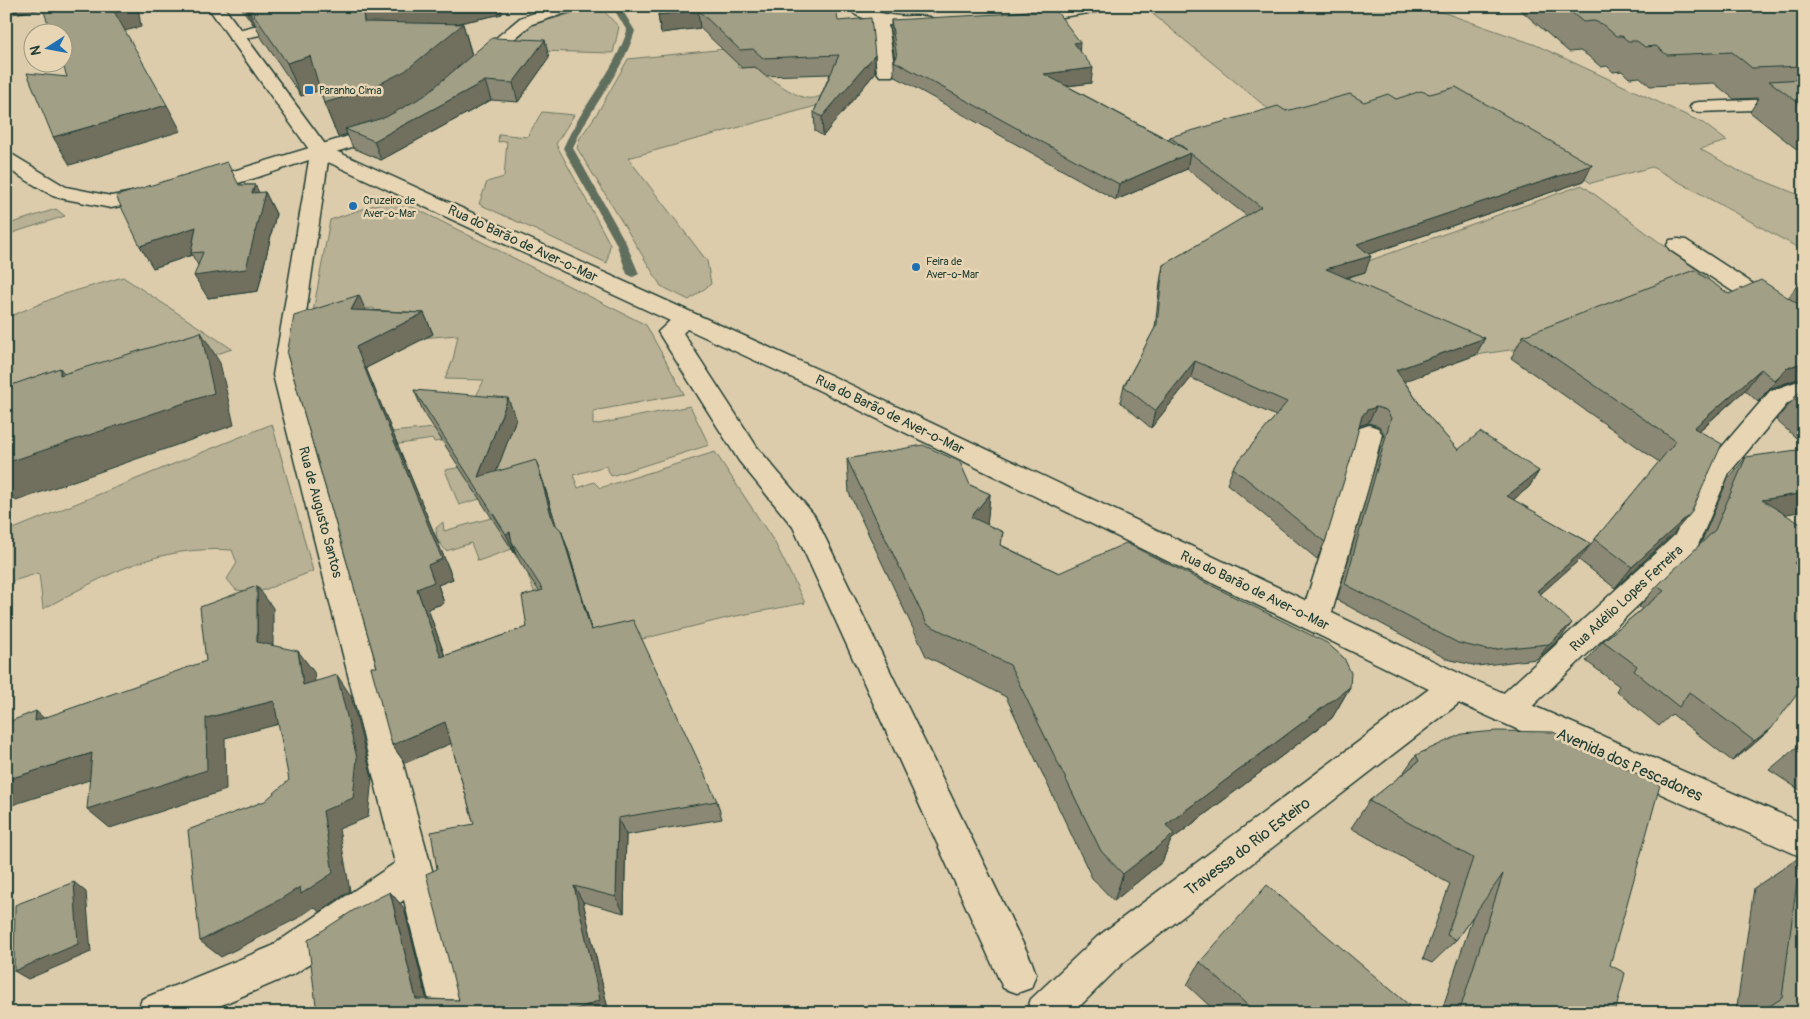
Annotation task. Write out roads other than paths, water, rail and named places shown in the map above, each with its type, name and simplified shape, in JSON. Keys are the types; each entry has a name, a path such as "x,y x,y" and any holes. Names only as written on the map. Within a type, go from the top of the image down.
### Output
{"street":[{"path":"215,6 320,151"},
{"path":"236,36 354,6"},
{"path":"464,73 522,14 572,6"},
{"path":"854,6 863,13 880,19 944,22"},
{"path":"1008,20 1102,6"},
{"path":"880,19 886,72"},
{"path":"1699,108 1804,103"},
{"path":"6,159 60,192 111,202 220,181 386,130 401,122"},
{"name":"Rua do Barão de Aver-o-Mar","path":"320,151 819,380 1456,687"},
{"name":"Rua de Augusto Santos","path":"320,151 285,375 416,869 452,1013"},
{"path":"1678,245 1804,328"},
{"path":"686,319 670,332 748,454 804,522 1016,974"},
{"name":"Rua Adélio Lopes Ferreira","path":"1507,710 1686,542 1718,469 1779,397 1804,387"},
{"path":"1315,619 1358,478 1369,434"},
{"name":"Avenida dos Pescadores","path":"1456,687 1804,841"},
{"name":"Travessa do Rio Esteiro","path":"1045,1013 1110,950 1456,687"},
{"path":"156,1013 283,960 371,902 416,869"}],"waterway":[{"path":"616,6 631,31 626,47 611,76 583,118 568,148 621,243 633,274"}],"place":[{"name":"Paranho Cima","path":"309,90"},
{"name":"Cruzeiro de Aver-o-Mar","path":"353,206"},
{"name":"Feira de Aver-o-Mar","path":"916,267"}]}
